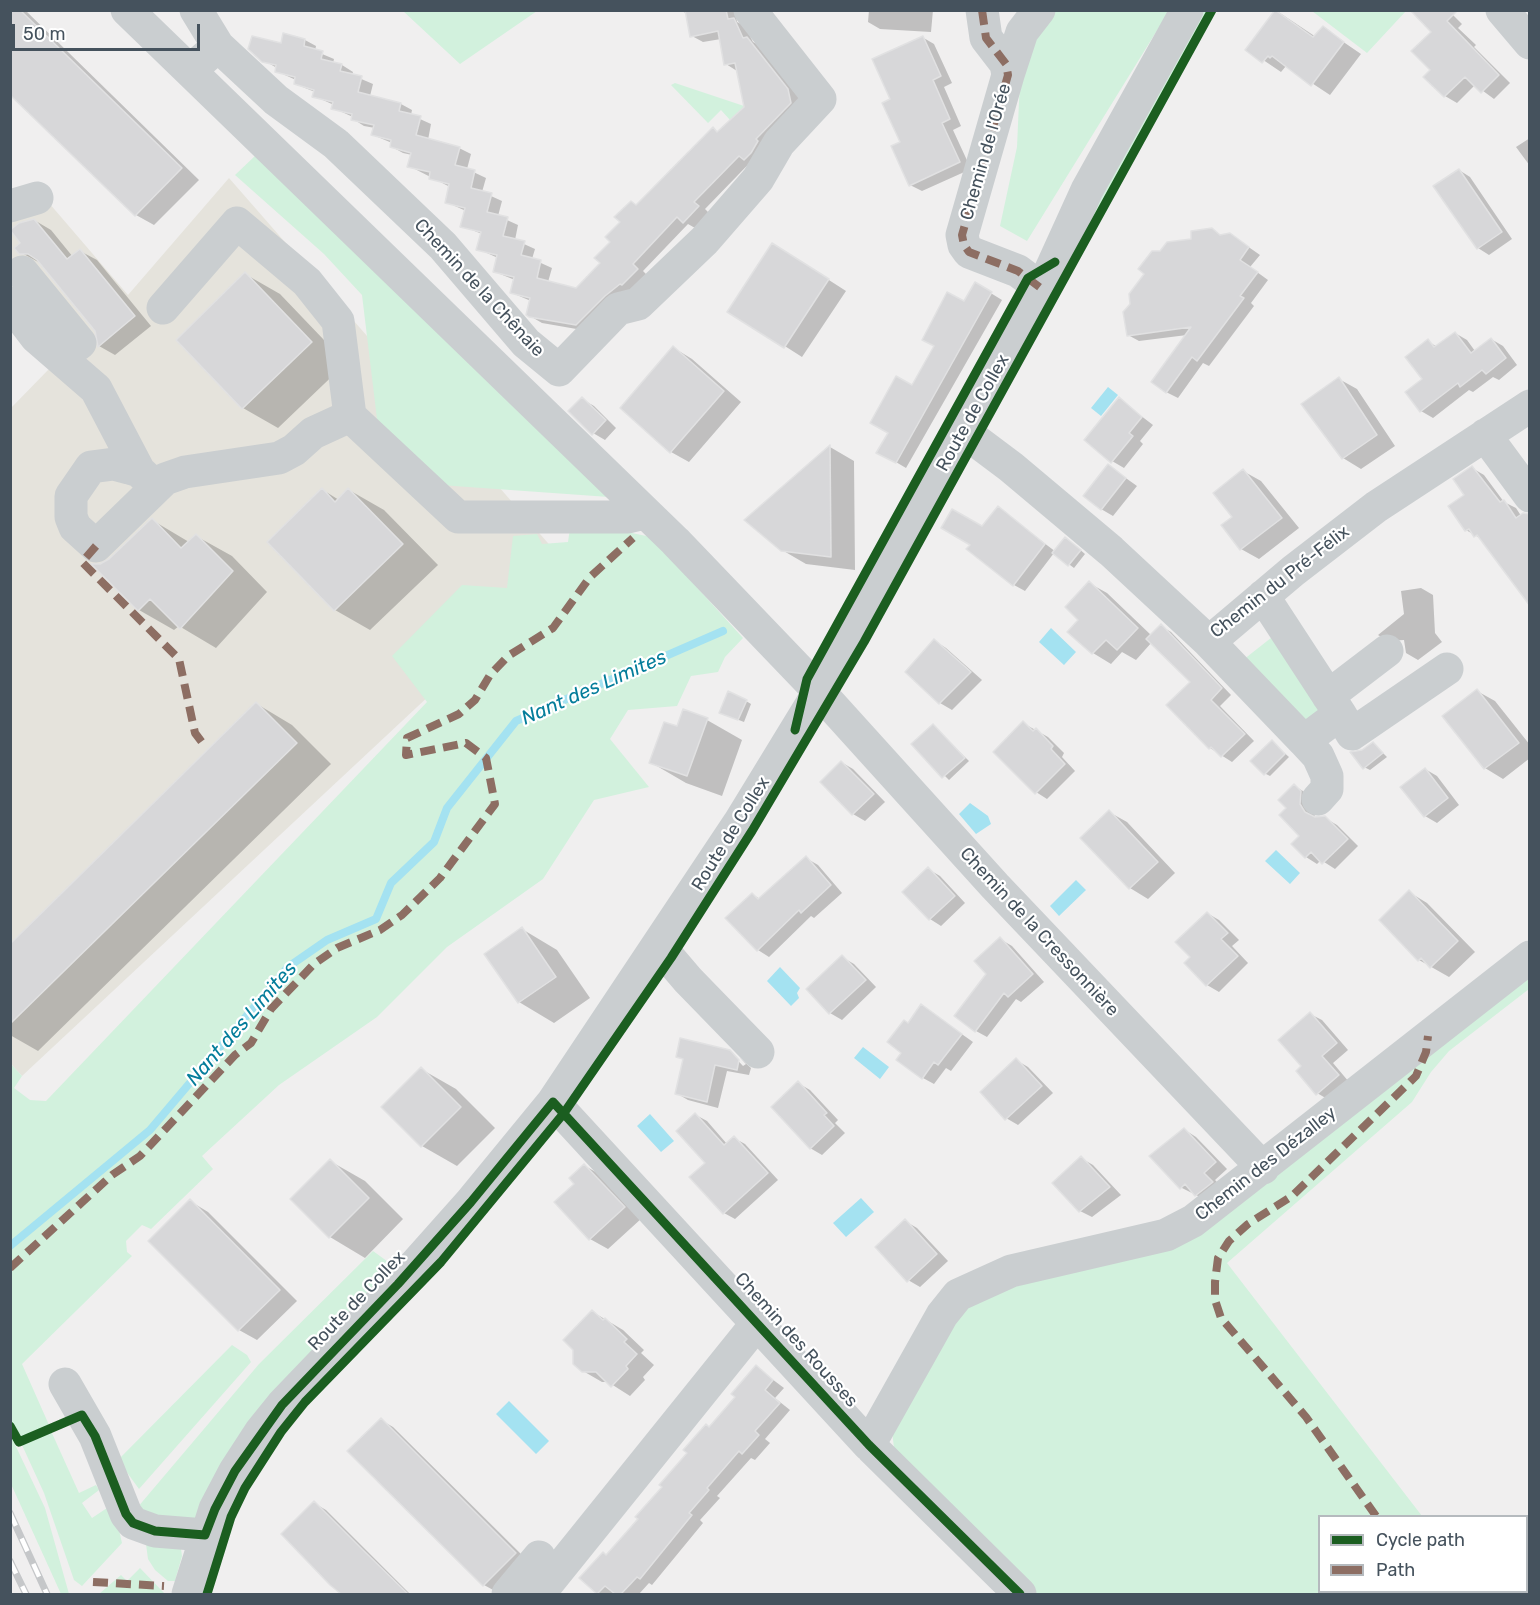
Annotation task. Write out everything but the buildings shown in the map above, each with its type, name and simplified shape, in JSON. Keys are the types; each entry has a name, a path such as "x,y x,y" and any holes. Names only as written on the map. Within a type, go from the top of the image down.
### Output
{"street":[{"path":"127,10 645,513 757,624 819,692"},
{"name":"Chemin de la Chênaie","path":"196,10 218,46 276,100 336,144 443,246 526,343 560,369 618,309 638,304 705,240 758,179 779,142 820,99 750,10"},
{"name":"Chemin de l'Orée","path":"982,10 986,38 1006,64 1008,75 962,235 964,245 969,252 1018,271 1042,289"},
{"path":"1008,75 1022,32 1039,10"},
{"name":"Route de Collex","path":"188,1594 215,1509 235,1471 282,1405 464,1210 553,1102 739,823 819,692 1042,289 1087,190 1187,10"},
{"path":"1502,10 1530,43"},
{"path":"190,70 218,46"},
{"path":"163,308 237,223 307,282 338,321 350,416 458,517 628,517 645,513"},
{"path":"22,273 80,343 61,357"},
{"path":"10,303 24,324 96,389 147,479"},
{"path":"501,372 526,343"},
{"name":"Chemin du Pré-Félix","path":"963,431 1011,467 1111,551 1209,642 1263,596 1376,507 1530,406"},
{"path":"91,467 114,464 147,479 165,478 185,472 279,458 294,450 313,432 350,416"},
{"path":"114,424 91,467 71,496 69,511 75,527 96,546 147,479"},
{"path":"1485,435 1530,496"},
{"path":"1263,596 1352,734 1448,669"},
{"path":"1209,642 1318,756 1327,776 1327,789 1318,800"},
{"path":"1304,741 1334,705 1388,651"},
{"name":"Chemin de la Cressonnière","path":"819,692 1003,895 1263,1168"},
{"path":"659,946 688,980 758,1052"},
{"name":"Chemin des Dézalley","path":"869,1444 942,1315 952,1301 965,1290 1011,1271 1166,1235 1213,1208 1530,957"},
{"name":"Chemin des Rousses","path":"553,1102 869,1444 1020,1594"},
{"name":"Chemin des Rousses","path":"539,1594 758,1322"},
{"path":"65,1384 94,1436 126,1514 133,1523 155,1532 205,1535"},
{"path":"508,1594 538,1557"}],"shaded area":[{"path":"229,178 568,566 22,1076 11,1064 11,408 49,369 11,330 11,221 49,203 128,295"}],"green space":[{"path":"403,11 537,11 460,64"},
{"path":"1023,11 1169,11 1027,241 1000,226 1017,147"},
{"path":"1200,11 1209,11 1066,268 1086,217"},
{"path":"1312,11 1406,11 1367,53"},
{"path":"675,83 750,108 730,120 721,110 708,123 671,85"},
{"path":"256,155 609,497 440,485 377,419 362,295 324,254 235,175"},
{"path":"570,528 613,529 651,537 743,638 725,657 718,672 691,676 677,706 628,710 610,739 649,787 594,800 543,879 447,947 377,1017 279,1085 202,1156 213,1169 151,1229 142,1225 126,1241 127,1252 132,1256 22,1364 49,1425 21,1438 18,1437 11,1421 11,1064 22,1076 14,1088 30,1100 46,1101 427,702 392,656 462,585 507,588 513,536 537,534 542,544 568,542"},
{"path":"1276,634 1325,709 1305,728 1243,660"},
{"path":"1529,969 1529,989 1449,1051 1431,1072 1412,1102 1227,1263 1421,1515 1318,1515 1318,1593 1482,1594 1037,1594 945,1505 894,1448 891,1423 944,1331 974,1298 1159,1246"},
{"path":"373,1251 391,1264 392,1271 196,1517 193,1520 153,1521 137,1508 259,1364"},
{"path":"232,1345 247,1355 251,1362 139,1489 118,1460"},
{"path":"51,1431 79,1493 96,1485 99,1490 82,1503 92,1518 113,1504 122,1543 82,1586 74,1580 44,1493 22,1445"},
{"path":"11,1436 45,1508 69,1594 61,1594 11,1484"},
{"path":"146,1544 181,1549 182,1556 175,1581 168,1581 155,1570 148,1559"},
{"path":"140,1568 165,1594 99,1594 121,1575 127,1581"}],"water":[{"path":"1108,387 1118,395 1101,416 1091,408"},
{"path":"1051,628 1076,652 1064,665 1039,642"},
{"path":"970,803 988,816 991,824 976,834 959,814"},
{"path":"1276,850 1300,873 1290,884 1265,861"},
{"path":"1076,880 1086,890 1059,916 1050,906"},
{"path":"780,967 800,988 797,993 799,998 791,1006 767,981"},
{"path":"863,1047 889,1067 880,1079 854,1058"},
{"path":"650,1114 674,1141 661,1152 637,1126"},
{"path":"861,1198 874,1212 846,1237 833,1223"},
{"path":"509,1401 549,1441 536,1454 496,1414"}],"waterway":[{"name":"Nant des Limites","path":"10,1246 150,1130 288,967 327,940 376,919 391,883 434,842 447,808 516,721 723,631"}],"railway":[{"path":"10,1513 47,1594"},
{"path":"10,1561 26,1594"}],"marked path":[{"path":"982,10 986,38 1006,64 1008,75 962,235 964,245 969,252 1018,271 1042,289"},
{"path":"10,1268 112,1175 140,1156 235,1055 251,1043 271,1009 314,964 337,948 380,930 402,915 440,878 495,804 486,758 466,743 406,755 407,738 459,714 475,700 490,675 508,656 553,628 590,577 633,538"},
{"path":"96,546 82,562 179,659 195,733 204,745"},
{"path":"1375,1515 1306,1417 1221,1318 1215,1300 1215,1282 1218,1258 1229,1241 1248,1224 1292,1196 1416,1076 1426,1052 1428,1036"},
{"path":"93,1582 164,1586"}],"cycle path":[{"path":"207,1594 231,1517 245,1488 281,1432 305,1402 441,1262 564,1113 671,958 752,831 864,642 1212,10"},
{"path":"795,730 807,679 1028,278 1055,262"},
{"path":"10,1426 19,1442 82,1415 95,1436 126,1514 133,1523 155,1531 205,1535 215,1509 235,1471 282,1405 398,1284 471,1202 553,1102 869,1445 1020,1594"}]}
